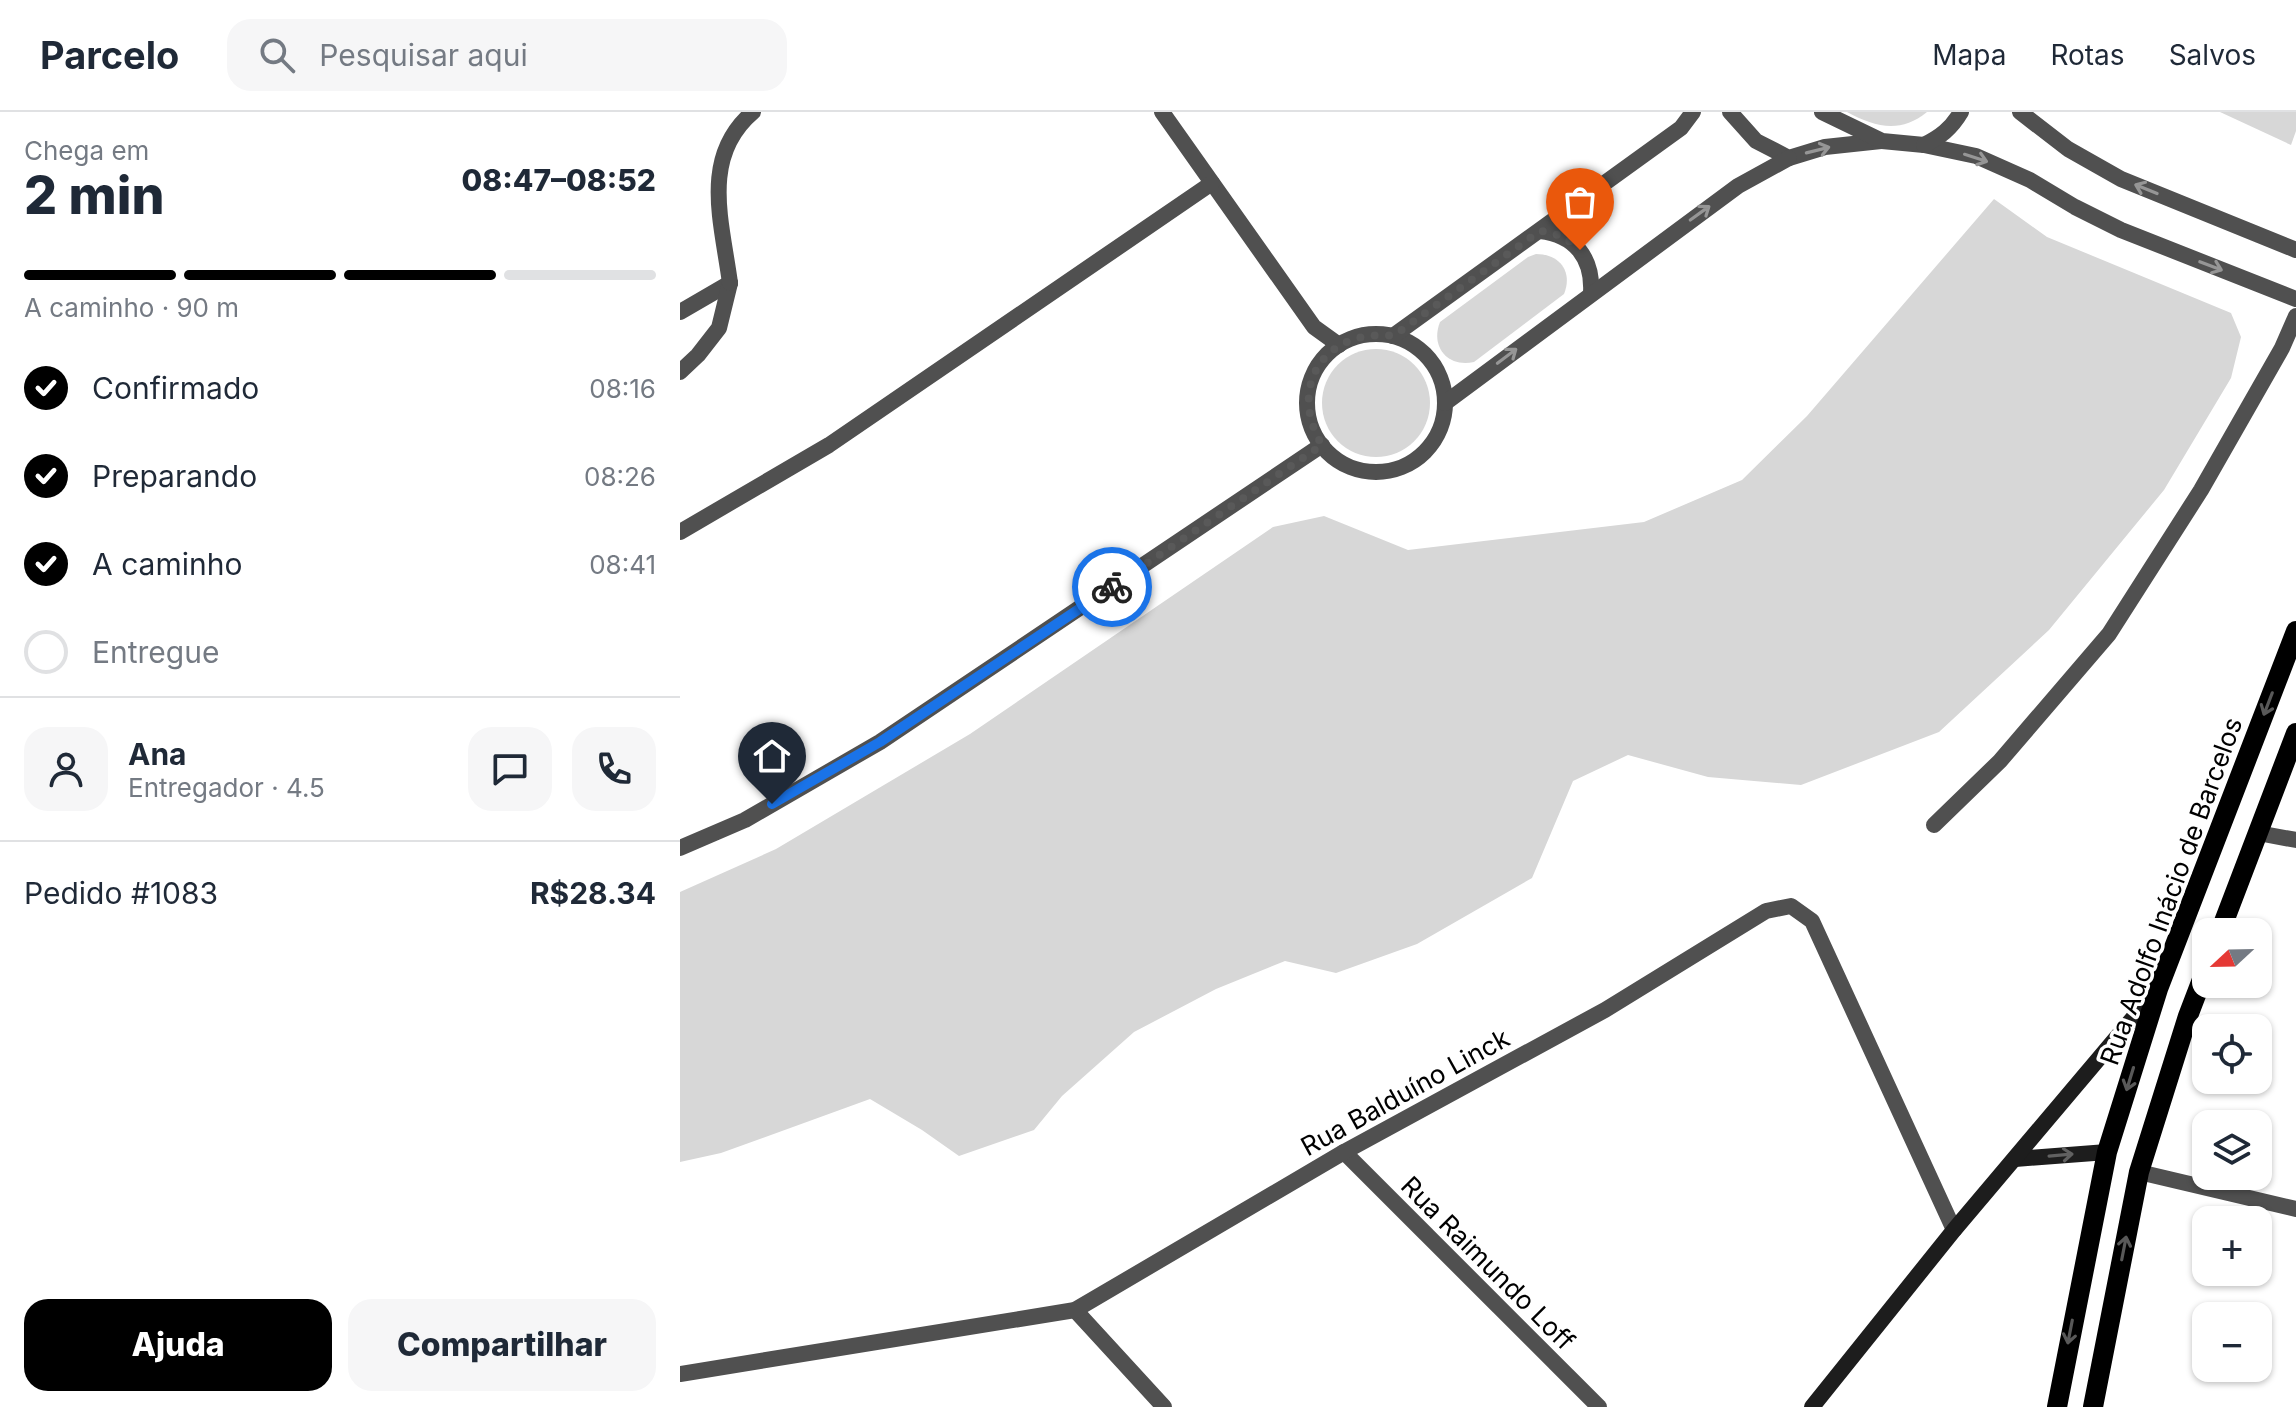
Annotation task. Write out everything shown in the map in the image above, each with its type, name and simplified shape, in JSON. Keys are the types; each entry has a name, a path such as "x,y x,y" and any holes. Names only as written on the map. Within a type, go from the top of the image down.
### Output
{"main road":[{"name":"Rua Adolfo Inácio de Barcelos","path":"2057,1407 2107,1152 2158,989 2296,631"},
{"path":"2225,918 2296,733"},
{"path":"2093,1407 2139,1172 2195,998"}],"street":[{"path":"680,372 719,328 730,283 718,176 724,148 741,122 753,112"},
{"path":"1162,112 1314,327 1339,345"},
{"path":"1393,336 1681,128 1693,112"},
{"path":"1730,112 1756,141 1789,158"},
{"path":"1822,112 1882,141"},
{"path":"1924,145 1940,137 1961,112"},
{"path":"2020,112 2068,149 2121,179 2296,250"},
{"path":"1445,403 1738,186 1789,158 1825,147 1882,141 1924,145 1976,156 2030,180 2121,230 2296,299"},
{"path":"680,532 829,445 1212,183"},
{"path":"1540,231 1569,239 1580,250 1592,278 1591,293"},
{"path":"680,312 730,283"},
{"path":"1934,825 2000,761 2109,634 2201,490 2282,348 2296,316"},
{"path":"1375,334 1393,336 1410,343 1436,368 1443,385 1443,421 1432,444 1413,462 1398,469 1364,472 1333,458 1322,445 1310,420 1308,391 1319,365 1339,345 1356,337 1375,334"},
{"path":"680,848 745,820 880,742 1322,445"},
{"path":"2258,833 2296,840"},
{"name":"Rua Balduíno Linck","path":"680,1374 1075,1310 1344,1152 1605,1010 1766,911 1791,906 1812,921 1954,1230"},
{"path":"1812,1407 1954,1230 2158,989"},
{"name":"Rua Raimundo Loff","path":"1344,1152 1599,1407"},
{"path":"2015,1159 2107,1152"},
{"path":"2139,1172 2296,1209"},
{"path":"1075,1310 1164,1407"}],"shaded area":[{"path":"1847,112 1927,112 1907,123 1887,126"},
{"path":"2220,112 2296,112 2296,131 2291,145"},
{"path":"1994,199 2047,237 2231,313 2241,337 2231,378 2164,490 2049,630 1939,732 1801,785 1708,777 1628,755 1573,781 1532,878 1417,944 1336,973 1285,961 1216,989 1134,1032 1062,1096 1034,1130 959,1156 870,1099 721,1153 680,1162 680,892 776,849 970,734 1273,527 1324,516 1408,550 1644,522 1742,480 1807,416"},
{"path":"1536,254 1552,257 1562,266 1567,278 1564,294 1474,362 1449,359 1437,340 1440,322"},
{"path":"1376,349 1397,353 1414,365 1426,382 1430,403 1426,424 1414,441 1397,453 1376,457 1355,453 1338,441 1326,424 1322,403 1326,382 1338,365 1355,353"}],"way so far":[{"path":"1112,587 1322,445 1312,429 1307,410 1308,391 1324,357 1339,345 1356,337 1375,334 1393,336 1540,231 1569,239 1580,250"}],"route":[{"path":"772,804 880,742 1112,587"}]}
